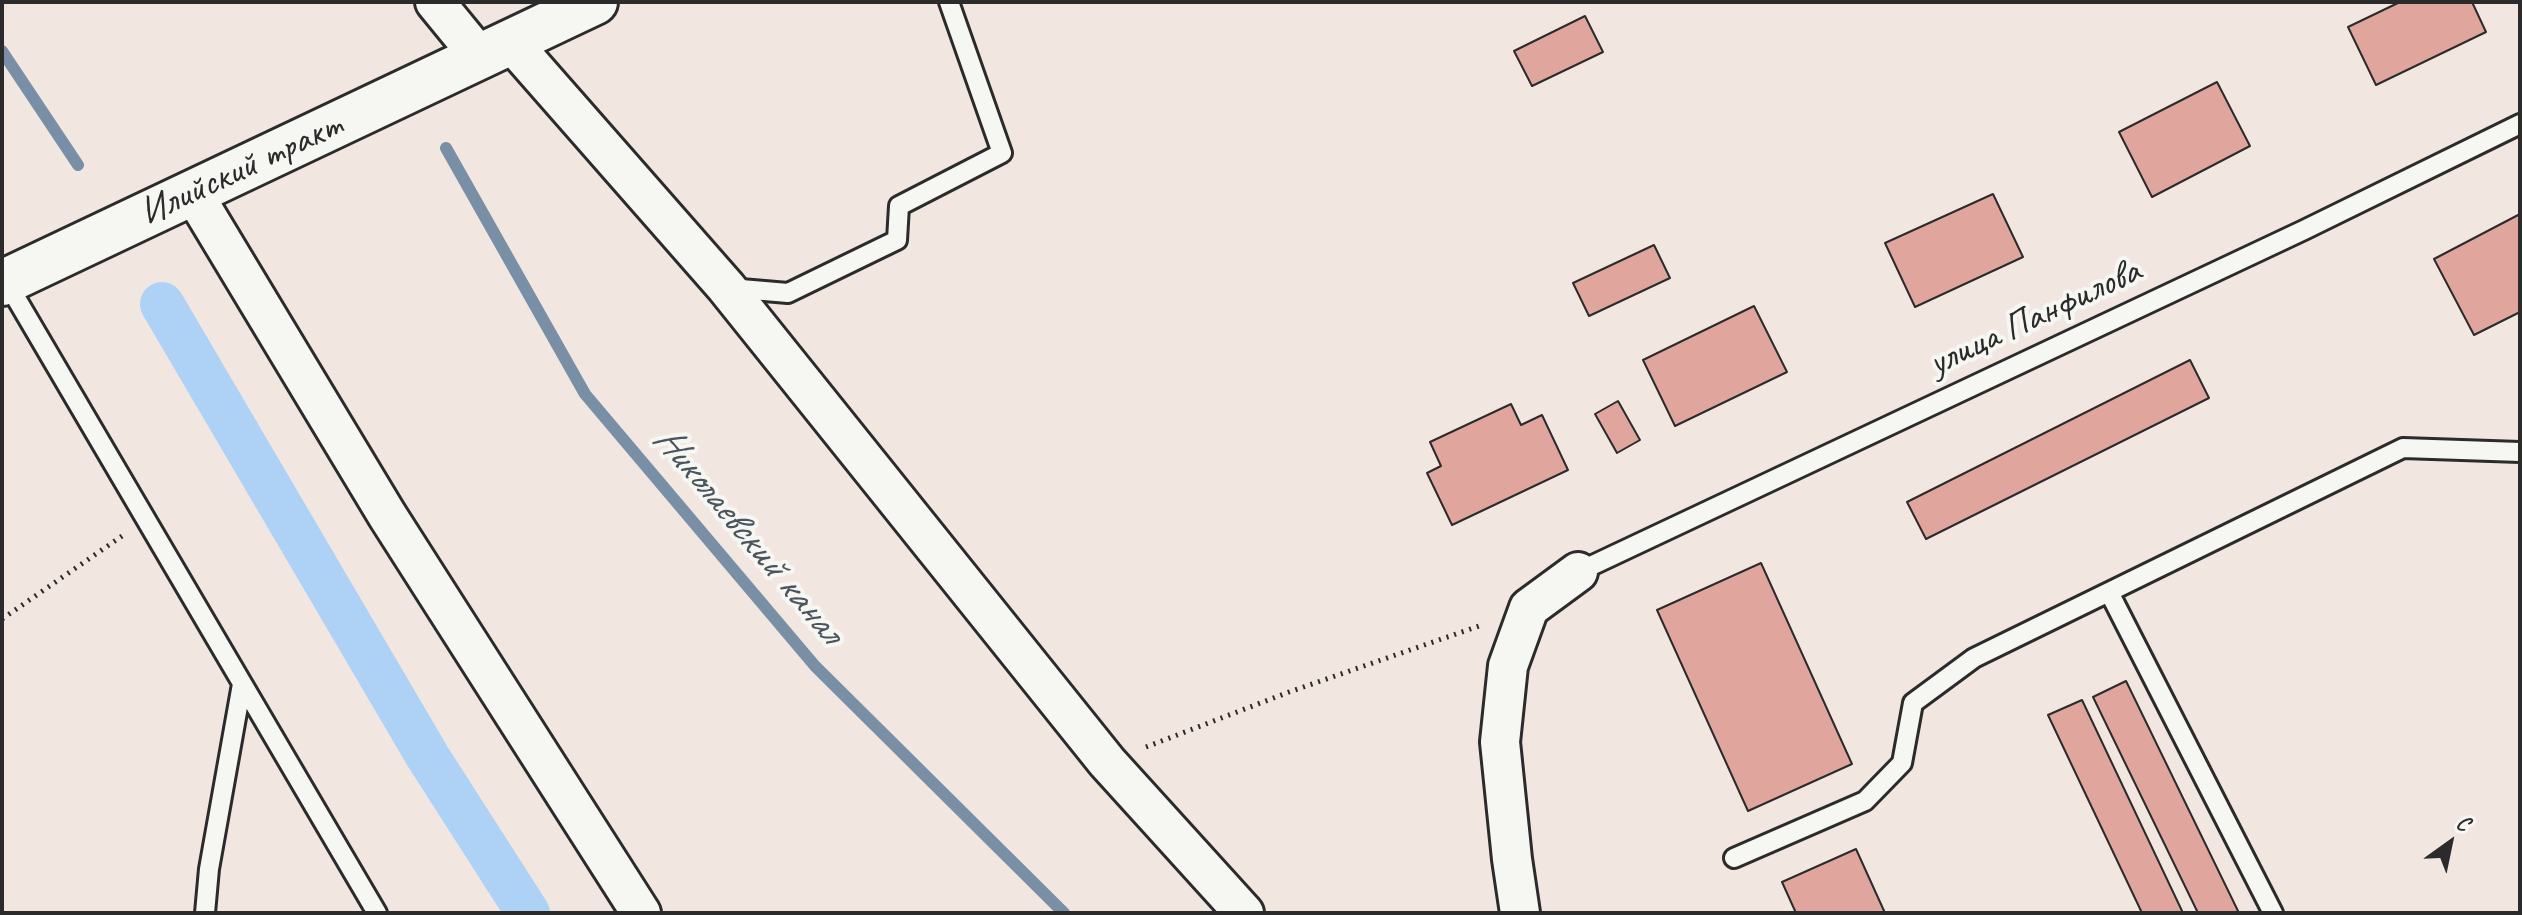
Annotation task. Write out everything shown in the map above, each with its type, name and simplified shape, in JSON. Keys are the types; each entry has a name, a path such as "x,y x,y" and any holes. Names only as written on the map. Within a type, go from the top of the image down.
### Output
{"main road":[{"name":"Илийский тракт","path":"3,280 595,2"}],"street":[{"path":"435,2 496,49 726,287 1107,762 1244,913"},
{"path":"193,193 387,515 641,913"},
{"path":"1520,913 1500,742 1508,666 1529,608 1578,572"}],"lane":[{"path":"726,287 788,293 897,240 899,206 1002,153 949,2"},
{"name":"улица Панфилова","path":"1578,572 2304,230 2520,124"},
{"path":"3,280 377,913"},
{"path":"1734,858 1865,801 1902,763 1913,703 1974,658 2403,448 2520,452"},
{"path":"2110,594 2273,913"},
{"path":"205,913 209,869 242,684"}],"path":[{"path":"2,619 146,519"},
{"path":"1107,762 1289,692 1529,608"}],"building":[{"path":"2400,2 2472,2 2486,32 2376,85 2348,27"},
{"path":"1585,16 1603,52 1532,86 1514,51"},
{"path":"2217,82 2250,146 2152,197 2119,132"},
{"path":"1993,194 2023,257 1915,307 1885,243"},
{"path":"2520,214 2520,312 2474,335 2434,259"},
{"path":"1654,245 1670,278 1589,316 1573,283"},
{"path":"1754,306 1787,372 1675,426 1643,360"},
{"path":"2190,360 2209,398 1926,539 1907,502"},
{"path":"1618,401 1640,440 1617,453 1595,414"},
{"path":"1511,404 1521,425 1542,415 1568,470 1452,525 1427,473 1441,466 1430,442"},
{"path":"1761,563 1852,764 1748,811 1657,610"},
{"path":"2126,681 2239,913 2198,913 2093,697"},
{"path":"2082,700 2183,913 2142,913 2048,715"},
{"path":"1856,849 1885,913 1796,913 1782,882"}],"waterway":[{"path":"2,51 78,165"},
{"name":"Николаевский канал","path":"446,148 585,394 815,666 1064,913"},
{"path":"162,304 428,757 528,913"}]}
